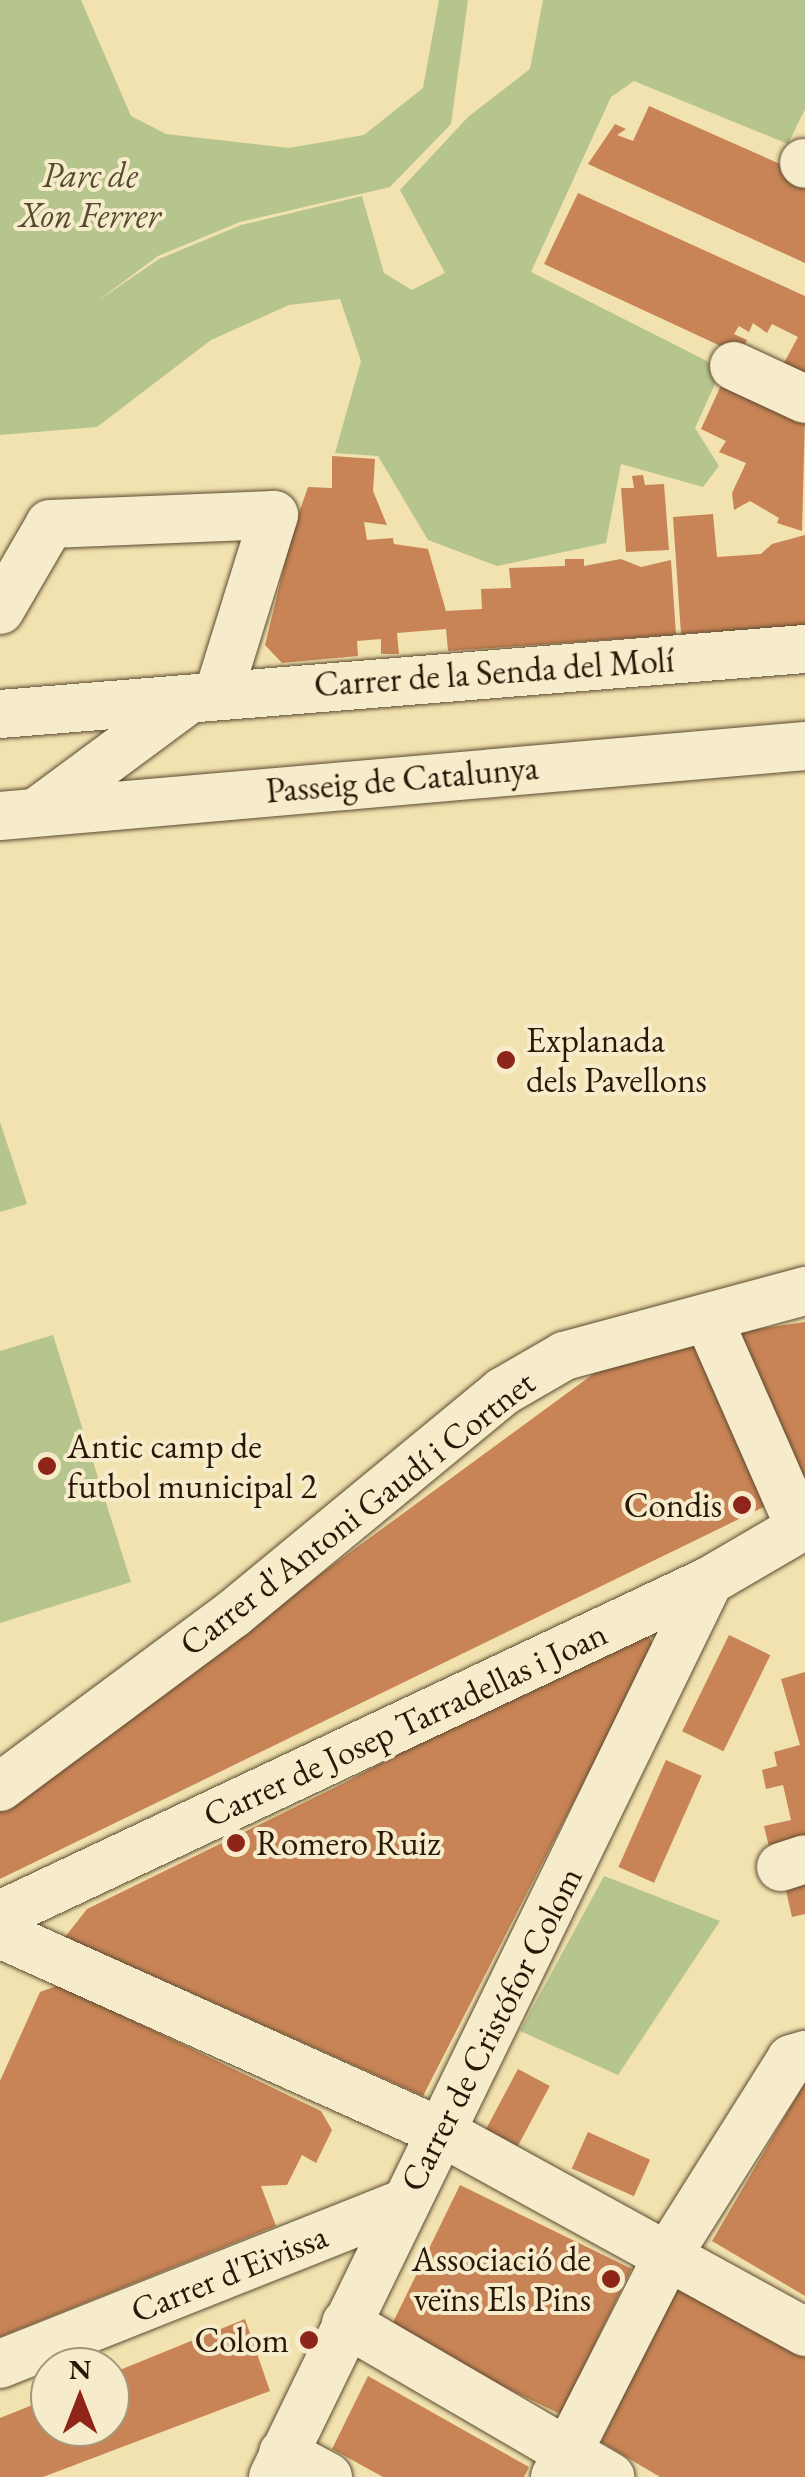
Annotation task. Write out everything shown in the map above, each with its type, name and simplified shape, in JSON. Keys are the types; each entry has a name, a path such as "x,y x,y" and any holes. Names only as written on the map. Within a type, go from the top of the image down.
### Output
{"street":[{"path":"734,366 805,399"},
{"path":"0,610 50,524 274,514 202,698 17,815"},
{"name":"Carrer de la Senda del Molí","path":"0,714 805,649"},
{"name":"Passeig de Catalunya","path":"17,815 805,746"},
{"name":"Carrer d'Antoni Gaudí i Cortnet","path":"0,1787 233,1614 502,1392 564,1356 805,1292"},
{"path":"708,1318 802,1526"},
{"name":"Carrer de Josep Tarradellas i Joan","path":"3,1938 710,1581 802,1526"},
{"name":"Carrer de Cristófor Colom","path":"278,2465 402,2204 445,2134 710,1581"},
{"path":"3,1938 445,2134 669,2253 805,2332"},
{"path":"561,2465 669,2253 798,2057"},
{"name":"Carrer d'Eivissa","path":"0,2364 402,2204"},
{"path":"346,2323 561,2465 611,2477"},
{"path":"278,2465 328,2477"}],"green space":[{"name":"Parc de Xon Ferrer","path":"0,0 81,0 131,116 166,134 289,148 364,135 423,88 439,0 468,0 451,124 390,187 240,222 158,256 96,302 159,259 241,225 362,196 384,273 412,290 445,273 400,190 468,117 530,69 543,0 805,0 805,109 788,144 634,81 611,97 531,272 707,361 719,375 695,428 719,466 703,487 621,464 606,543 497,566 428,540 378,456 335,453 361,361 340,299 289,305 211,340 97,427 0,435"},
{"path":"0,1122 27,1204 0,1212"},
{"name":"Antic camp de futbol municipal 2","path":"53,1335 131,1582 0,1623 0,1351"},
{"path":"604,1876 720,1921 618,2075 520,2031"}],"building":[{"path":"649,106 805,175 805,263 588,164 615,124 626,129 617,135 633,141"},
{"path":"578,193 805,296 805,386 778,374 798,337 772,324 767,333 753,323 749,332 739,326 734,334 747,340 740,355 544,264"},
{"path":"724,379 805,416 802,531 777,523 779,518 750,501 734,510 732,493 746,463 719,452 726,441 701,429"},
{"path":"332,456 375,459 373,491 387,525 364,522 367,540 393,538 394,544 428,549 446,611 482,609 481,589 511,588 509,568 565,566 565,559 584,559 584,566 621,559 641,567 671,560 676,635 448,651 446,629 397,633 399,654 381,654 381,639 357,641 358,656 282,663 265,645 293,530 308,487 332,488"},
{"path":"643,475 645,485 664,484 669,550 626,552 621,488 634,488 632,476"},
{"path":"713,514 717,557 761,554 772,544 805,535 805,626 681,634 673,517"},
{"path":"805,1322 805,1489 724,1334"},
{"path":"703,1340 774,1502 0,1879 0,1809 615,1358"},
{"path":"641,1625 654,1645 423,2096 65,1937 87,1909 342,1784"},
{"path":"729,1635 770,1655 723,1751 682,1731"},
{"path":"805,1672 805,1851 772,1859 764,1826 791,1820 783,1785 766,1789 762,1770 777,1766 774,1752 800,1745 781,1679"},
{"path":"666,1760 702,1776 654,1883 618,1867"},
{"path":"805,1877 805,1914 792,1917 784,1882"},
{"path":"59,1985 321,2111 332,2130 316,2163 302,2155 287,2185 261,2186 276,2226 0,2337 0,2081 40,1992"},
{"path":"518,2069 550,2086 518,2146 486,2129"},
{"path":"805,2082 805,2296 712,2241"},
{"path":"588,2132 650,2160 634,2196 572,2169"},
{"path":"460,2185 632,2269 561,2414 389,2331"},
{"path":"677,2286 805,2357 805,2477 660,2477 601,2442"},
{"path":"245,2319 270,2391 130,2444 130,2366"},
{"path":"368,2376 529,2467 524,2477 383,2477 332,2449"},
{"path":"30,2406 30,2447 122,2447 43,2477 0,2477 0,2418"}],"place":[{"name":"Explanada dels Pavellons","path":"506,1060"},
{"name":"Antic camp de futbol municipal 2","path":"47,1466"},
{"name":"Condis","path":"742,1505"},
{"name":"Romero Ruiz","path":"236,1843"},
{"name":"Associació de veïns Els Pins","path":"611,2279"},
{"name":"Colom","path":"309,2340"}]}
